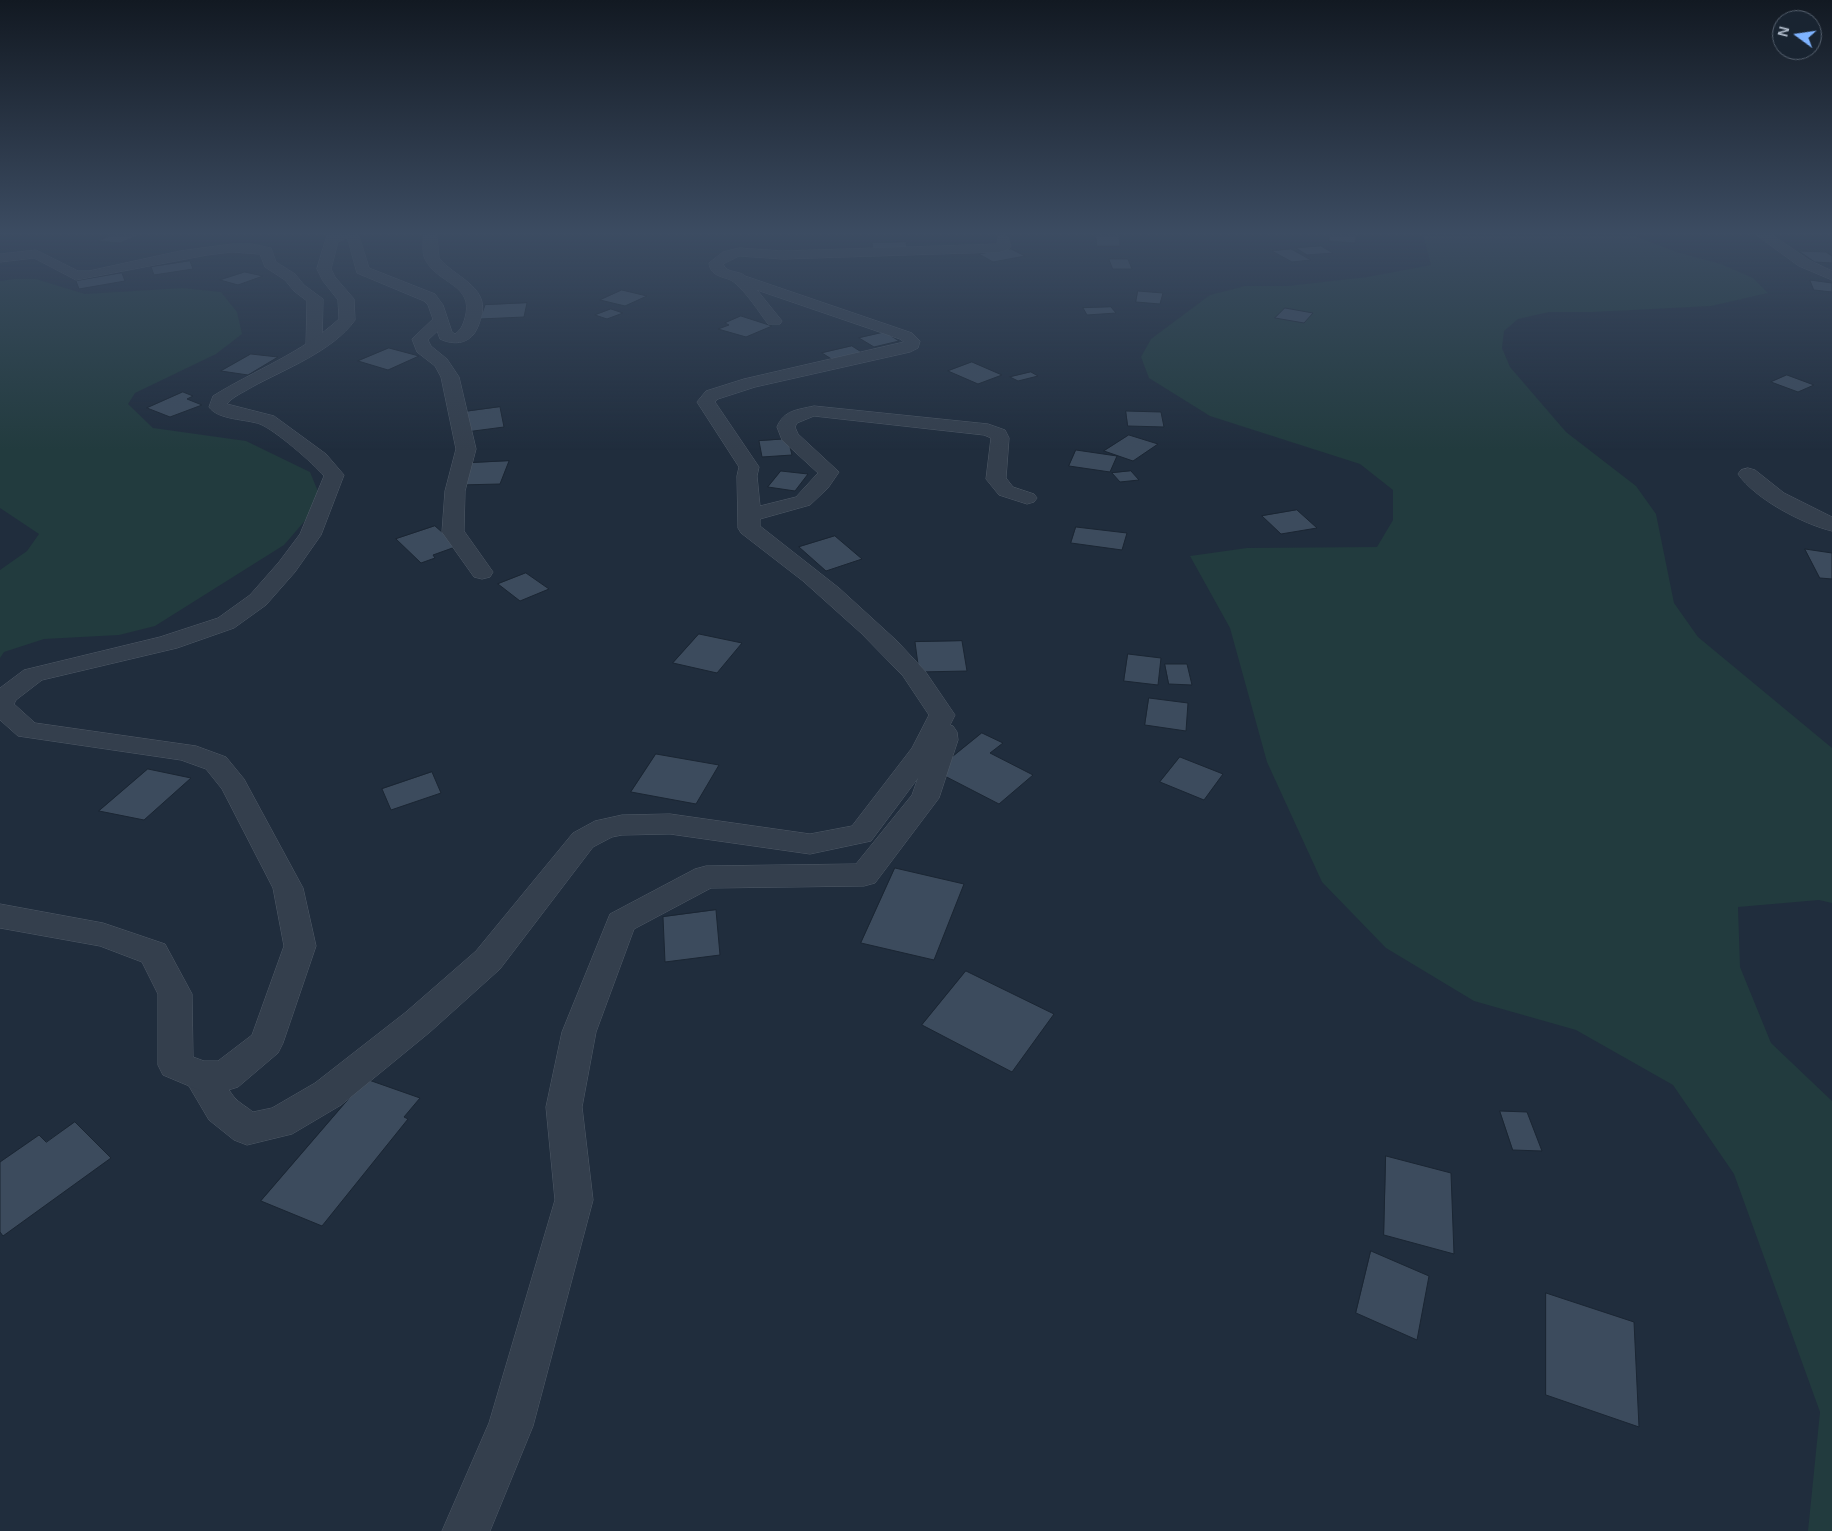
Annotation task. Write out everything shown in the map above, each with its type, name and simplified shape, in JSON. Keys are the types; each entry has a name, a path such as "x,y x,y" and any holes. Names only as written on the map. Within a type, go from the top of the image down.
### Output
{"street":[{"path":"314,346 315,307"},
{"path":"0,916 103,935 154,953 175,994 176,1065 200,1076 225,1076 266,1043 300,946 288,888 234,785 216,763 186,752 27,730 0,706 5,696 33,676 168,643 226,623 258,600 287,567 310,535 334,475 319,458 267,420 237,414 218,406 219,400 240,386 278,368 335,333 347,320 346,307"},
{"path":"436,307 446,336 451,339 463,336 470,328 476,311 475,307"},
{"path":"763,307 774,321"},
{"path":"466,1531 511,1426 574,1200 564,1107 579,1032 622,922 706,877 864,875 925,798 945,740 942,715 908,666 867,626 784,553 749,528 747,476 749,467 706,402 712,395 750,383 912,345 912,341 906,336 823,307"},
{"path":"440,322 420,339 422,348 441,363 450,377 466,449 455,491 453,532 482,572"},
{"path":"750,515 803,501 821,484 829,472 789,436 786,427 789,420 798,414 814,411 988,430 998,434 1000,438 996,479 1006,491 1027,498"},
{"path":"1748,474 1762,490 1780,501 1832,525"},
{"path":"200,1076 222,1109 247,1129 278,1122 328,1094 418,1022 488,960 584,840 606,828 632,824 670,824 810,844 861,834 924,751 942,715"}],"green space":[{"path":"0,307 233,307 237,312 242,334 216,354 135,393 128,404 153,428 246,441 310,472 322,501 284,545 155,626 119,635 44,639 4,652 0,658 0,570 27,551 39,534 0,508"},
{"path":"1193,307 1683,307 1549,312 1518,319 1504,331 1502,348 1510,367 1566,432 1636,486 1656,514 1674,603 1698,637 1832,748 1832,903 1819,900 1738,907 1740,967 1771,1043 1832,1101 1832,1531 1808,1531 1820,1412 1734,1174 1673,1085 1576,1030 1474,1001 1386,948 1322,882 1267,762 1230,628 1190,556 1247,548 1377,547 1393,520 1393,490 1360,464 1210,416 1149,378 1141,357 1151,339"}],"building":[{"path":"484,307 526,307 524,317 480,319"},
{"path":"1111,307 1116,313 1087,315 1083,308"},
{"path":"1285,308 1313,313 1304,323 1275,318"},
{"path":"611,309 623,313 607,319 595,315"},
{"path":"741,316 772,326 746,337 718,329 729,325 725,323"},
{"path":"885,332 899,341 874,347 859,338"},
{"path":"852,346 863,353 833,360 822,353"},
{"path":"389,348 419,356 388,370 358,361"},
{"path":"251,354 278,357 248,375 221,371"},
{"path":"972,362 1002,375 978,384 948,371"},
{"path":"1031,372 1038,376 1018,381 1010,377"},
{"path":"1787,375 1814,385 1798,392 1771,382"},
{"path":"183,392 193,396 187,399 202,405 170,417 147,408"},
{"path":"500,407 504,427 466,432 463,412"},
{"path":"1126,411 1161,412 1164,427 1128,426"},
{"path":"1129,435 1158,444 1133,461 1104,451"},
{"path":"788,439 792,455 762,457 759,441"},
{"path":"1076,450 1117,456 1110,472 1069,466"},
{"path":"509,461 500,484 459,485 469,463"},
{"path":"781,471 808,474 795,491 768,487"},
{"path":"1131,471 1139,480 1120,482 1112,473"},
{"path":"1297,510 1317,528 1281,534 1262,516"},
{"path":"435,526 458,546 433,555 435,558 421,563 396,539"},
{"path":"1076,527 1127,533 1122,550 1071,543"},
{"path":"835,536 862,559 826,571 799,547"},
{"path":"1805,549 1832,553 1832,579 1820,578"},
{"path":"526,573 549,589 520,601 498,584"},
{"path":"699,634 742,643 717,673 673,663"},
{"path":"962,641 967,671 919,672 915,642"},
{"path":"1128,654 1161,658 1158,685 1124,681"},
{"path":"1165,664 1187,664 1192,685 1169,684"},
{"path":"1149,698 1188,703 1186,731 1145,725"},
{"path":"982,733 1003,743 990,753 1033,775 999,804 935,771"},
{"path":"656,754 719,765 696,804 631,792"},
{"path":"1180,757 1223,774 1204,800 1160,782"},
{"path":"148,769 191,778 144,820 99,811"},
{"path":"432,772 441,793 391,810 382,789"},
{"path":"895,868 964,884 934,960 861,943"},
{"path":"716,910 720,955 665,962 663,917"},
{"path":"966,971 1054,1014 1012,1072 922,1025"},
{"path":"366,1079 420,1098 404,1117 408,1119 322,1226 261,1201"},
{"path":"1500,1111 1527,1112 1542,1151 1513,1150"},
{"path":"75,1122 111,1158 3,1236 0,1232 0,1162 39,1135 46,1142"},
{"path":"1386,1156 1451,1173 1454,1254 1384,1235"},
{"path":"1371,1251 1429,1276 1417,1340 1356,1313"},
{"path":"1546,1293 1634,1322 1639,1427 1546,1395"}]}
